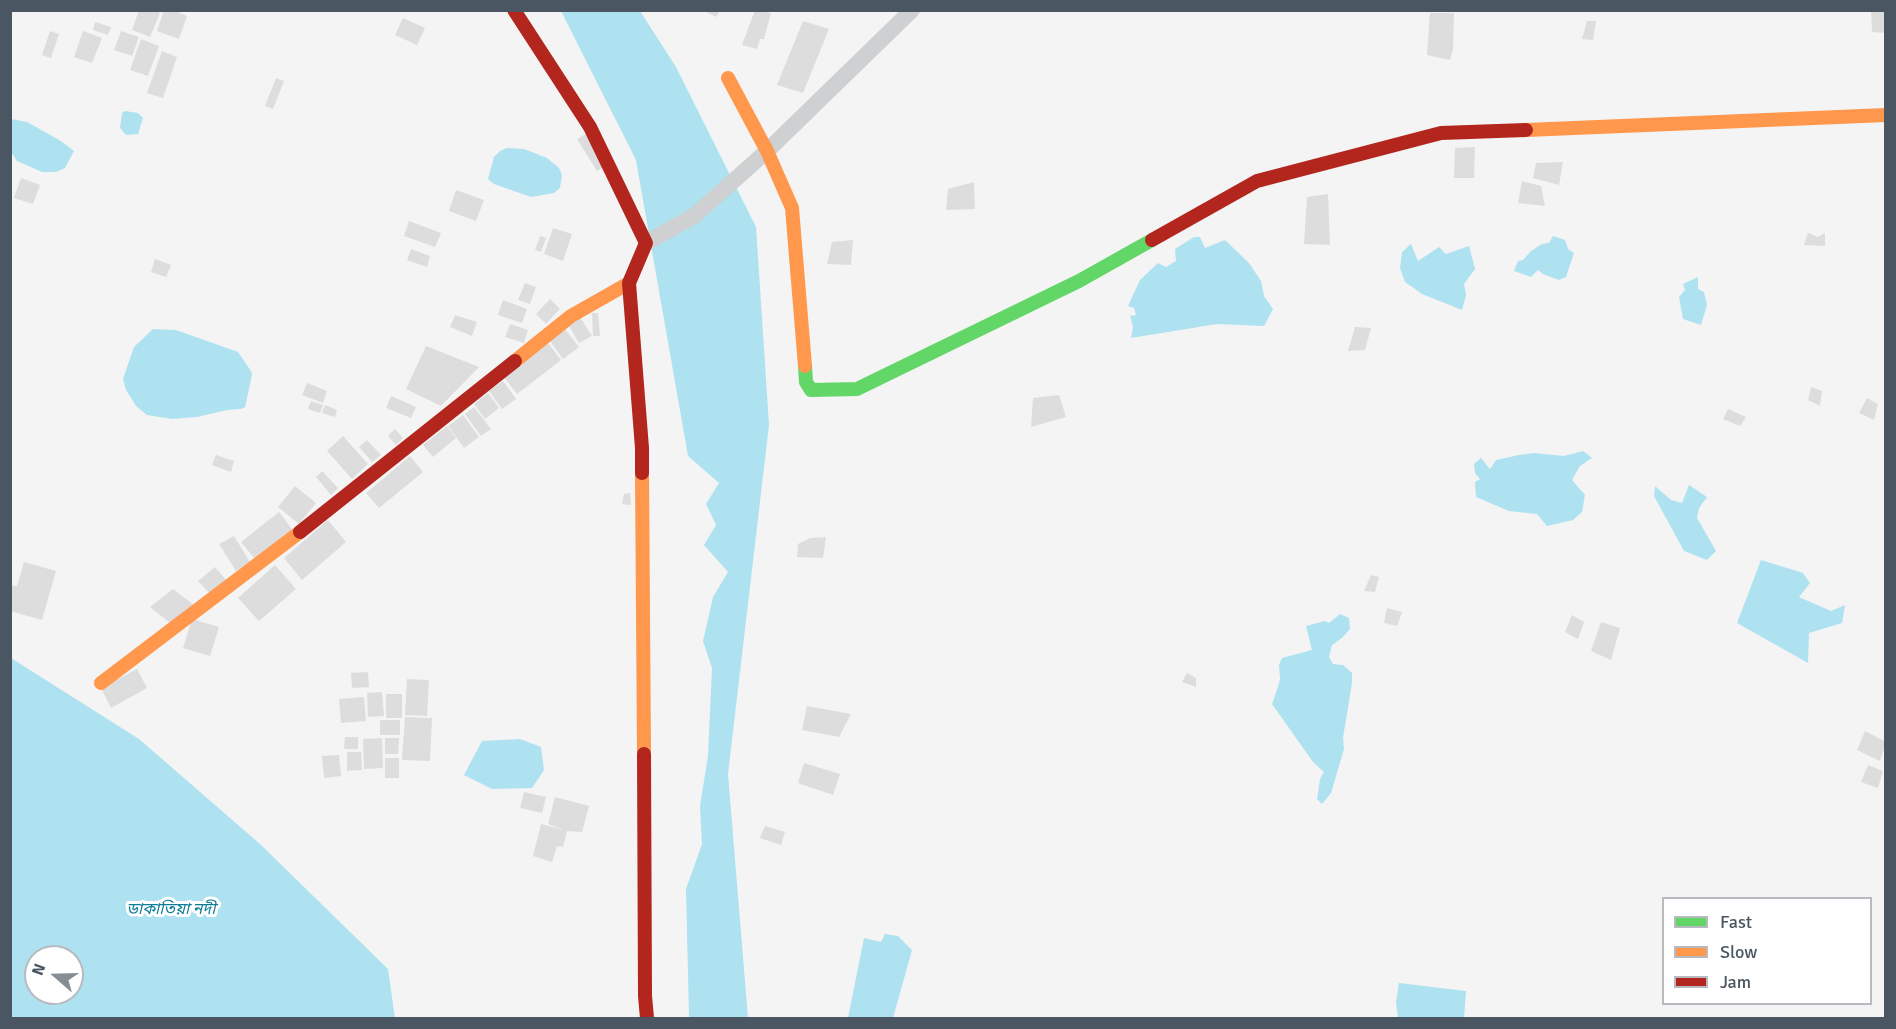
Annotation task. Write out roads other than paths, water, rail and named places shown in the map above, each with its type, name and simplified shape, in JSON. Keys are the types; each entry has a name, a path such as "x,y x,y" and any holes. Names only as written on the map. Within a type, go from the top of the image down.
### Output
{"street":[{"path":"514,10 590,127 645,243"},
{"path":"647,1018 645,996 642,448 629,283 645,243 694,216 767,151 912,10"},
{"path":"728,78 767,151 792,208 806,382 811,390 857,389 1079,281 1257,181 1441,133 1886,115"},
{"path":"101,683 310,525 571,316 629,283"}],"water":[{"path":"561,11 640,11 676,67 756,227 769,425 728,774 748,1018 689,1018 686,889 702,844 700,806 708,756 712,668 703,641 713,597 728,572 704,545 716,525 706,504 719,483 688,456 636,160"},
{"path":"125,111 138,113 143,118 138,134 126,135 120,128 122,113"},
{"path":"11,119 27,122 74,151 65,168 56,172 42,172 17,161 11,152"},
{"path":"507,148 524,149 547,158 559,168 562,175 560,188 554,193 531,197 494,184 488,179 494,157"},
{"path":"1553,236 1565,240 1568,249 1574,253 1566,277 1559,280 1538,270 1531,277 1514,271 1518,261 1523,260 1542,244 1549,243"},
{"path":"1194,237 1200,237 1205,248 1225,240 1249,263 1261,281 1264,296 1273,309 1264,326 1217,324 1131,338 1133,327 1130,316 1136,315 1134,308 1128,306 1140,280 1158,263 1166,267 1176,261 1175,249"},
{"path":"1411,244 1418,261 1439,247 1446,254 1469,246 1475,269 1464,284 1466,295 1462,310 1422,294 1405,282 1400,268 1402,252"},
{"path":"1698,277 1698,289 1704,292 1707,305 1701,325 1683,319 1679,297 1685,290 1683,284"},
{"path":"153,329 176,330 238,352 252,375 245,407 197,417 172,419 147,415 136,406 126,390 123,379 134,347"},
{"path":"1583,451 1592,458 1580,466 1572,480 1585,495 1582,512 1573,520 1547,526 1537,514 1509,511 1476,497 1475,482 1480,479 1475,473 1474,464 1481,458 1490,469 1496,460 1519,455 1534,453 1564,456"},
{"path":"1689,485 1707,497 1699,508 1697,518 1716,551 1707,560 1684,551 1654,496 1655,486 1671,500 1682,503"},
{"path":"1761,560 1803,573 1810,583 1799,597 1831,611 1845,605 1842,623 1809,633 1808,663 1737,623"},
{"path":"1340,614 1349,618 1350,629 1332,645 1329,657 1333,664 1343,665 1352,673 1352,683 1343,738 1344,749 1331,793 1322,804 1317,799 1320,779 1324,772 1313,762 1272,704 1280,679 1279,665 1282,658 1312,650 1306,626 1325,621 1329,623"},
{"name":"ডাকাতিয়া নদী","path":"11,658 139,739 260,844 388,969 395,1018 11,1018"},
{"path":"520,739 541,747 544,770 532,788 492,789 464,775 482,741"},
{"path":"885,934 898,936 912,950 893,1018 848,1018 864,938 881,942"},
{"path":"1399,983 1466,991 1464,1018 1398,1018 1396,1002"}]}
